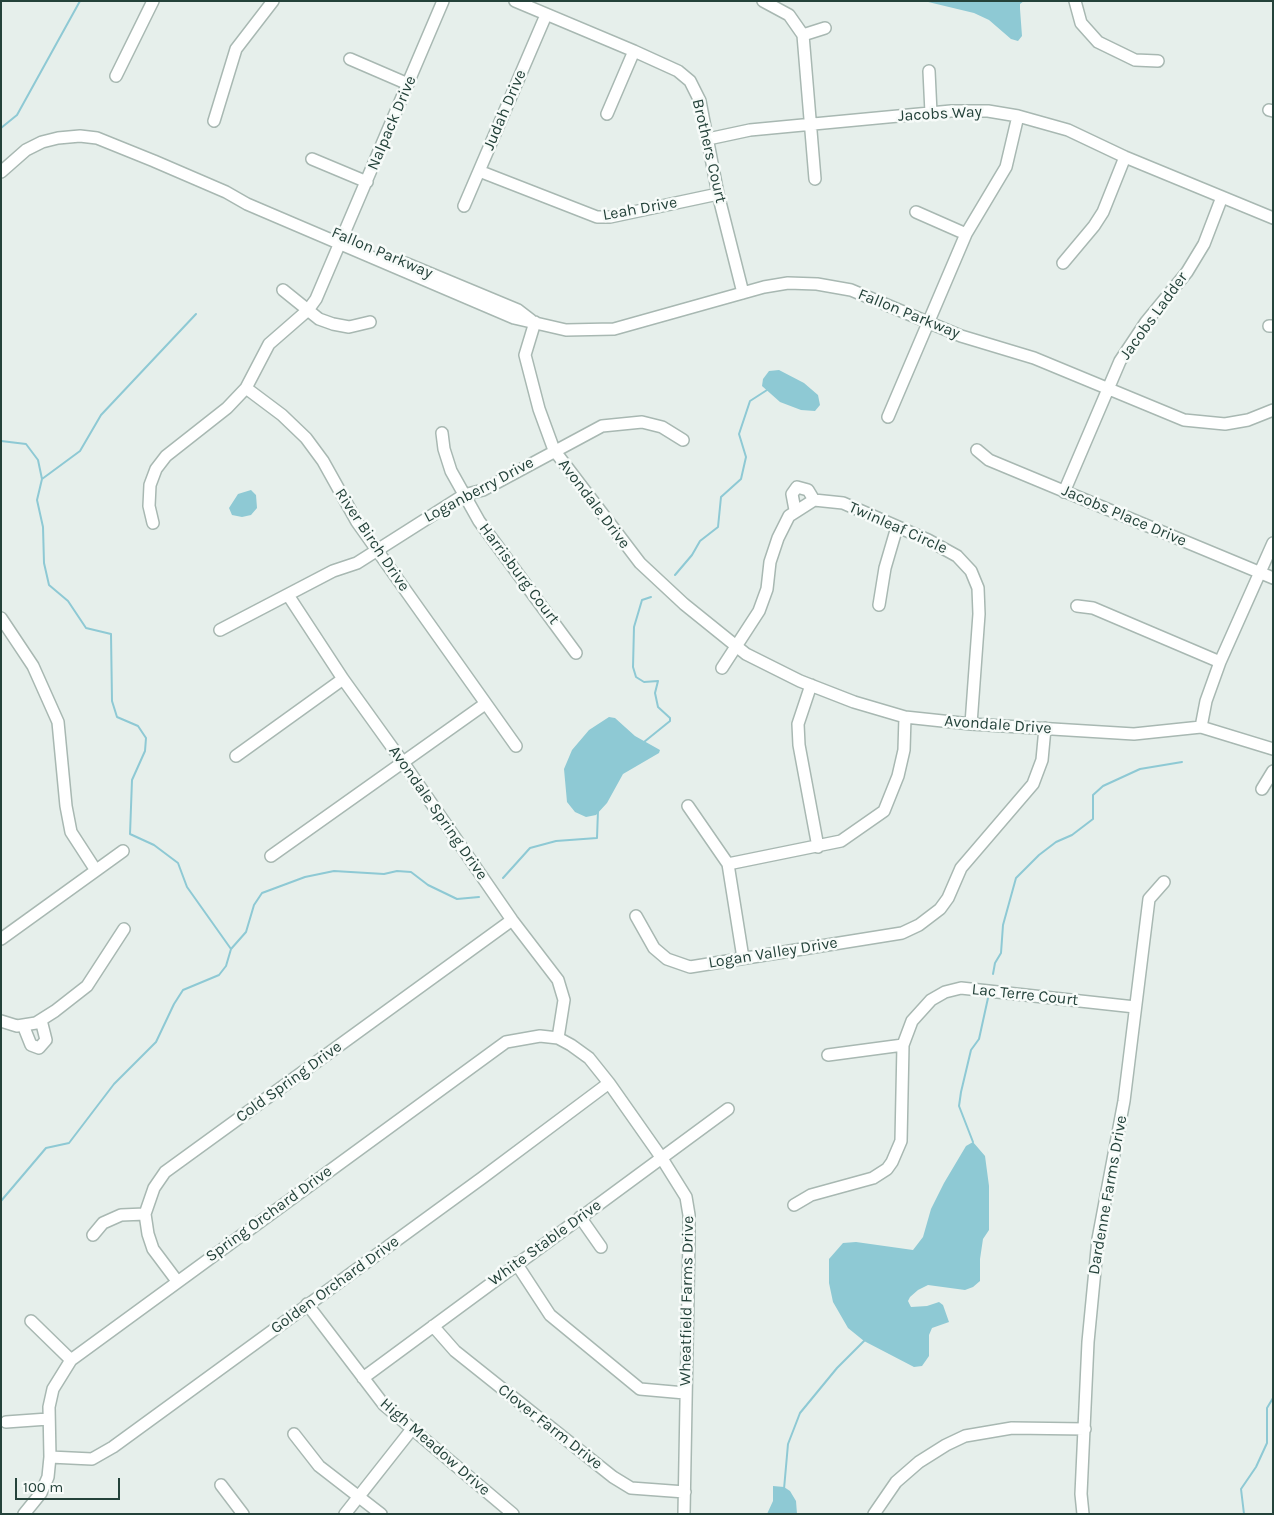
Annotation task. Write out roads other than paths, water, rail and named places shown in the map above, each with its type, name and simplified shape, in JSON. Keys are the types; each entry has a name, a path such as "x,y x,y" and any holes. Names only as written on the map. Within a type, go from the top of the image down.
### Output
{"street":[{"path":"116,76 153,1"},
{"path":"214,121 236,49 273,1"},
{"name":"Nalpack Drive","path":"153,523 149,506 150,492 156,469 166,456 221,414 246,388 269,344 308,310 316,299 443,1"},
{"name":"Brothers Court","path":"515,1 678,71 690,81 700,101 718,194 742,293"},
{"path":"763,1 789,15 803,35 816,178"},
{"path":"1075,1 1081,23 1098,42 1135,60 1158,61"},
{"name":"Judah Drive","path":"464,206 546,15"},
{"path":"803,35 825,28"},
{"path":"607,114 634,51"},
{"path":"350,59 408,84"},
{"path":"929,71 931,113"},
{"name":"Jacobs Way","path":"708,139 750,130 931,113 979,111 1018,116 1068,130 1125,157 1273,218"},
{"path":"888,417 966,234 1006,167 1018,116"},
{"name":"Fallon Parkway","path":"1,172 26,150 58,138 80,136 113,144 226,192 250,198 342,240 518,310 535,322 566,330 614,329 742,293 788,284 836,286 961,336 1034,358 1164,413 1201,423 1225,424 1272,414"},
{"path":"1063,263 1094,226 1103,212 1125,157"},
{"path":"312,159 367,182"},
{"name":"Leah Drive","path":"479,171 597,217 610,217 718,194"},
{"name":"Jacobs Ladder","path":"1064,492 1120,361 1136,336 1187,272 1204,244 1222,197"},
{"path":"916,212 966,234"},
{"path":"283,290 319,319 349,327 370,322"},
{"name":"Avondale Drive","path":"535,322 525,356 539,409 554,450 640,563 734,647 811,685 854,702 905,717 971,724 1134,734 1201,727 1273,749"},
{"name":"River Birch Drive","path":"246,388 282,415 306,438 323,461 356,522 516,746"},
{"name":"Loganberry Drive","path":"220,630 333,571 356,564 430,514 464,495 482,490 602,426 626,422 642,422 662,427 683,440"},
{"name":"Harrisburg Court","path":"442,433 444,449 451,471 479,521 576,653"},
{"name":"Jacobs Place Drive","path":"977,450 989,460 1273,578"},
{"name":"Twinleaf Circle","path":"795,510 792,494 797,487 808,490 814,500"},
{"name":"Twinleaf Circle","path":"734,647 759,611 767,589 770,562 778,538 789,516 795,510 814,500 843,503 957,556 971,571 978,588 980,614 971,724"},
{"path":"880,605 886,568 897,527"},
{"path":"1201,727 1206,702 1220,662 1273,543"},
{"name":"Avondale Spring Drive","path":"288,595 343,680 403,761 512,920 551,970 563,991 564,1007 558,1038"},
{"path":"1077,606 1093,608 1220,662"},
{"path":"1,618 33,666 58,722 70,832 95,869"},
{"path":"722,668 734,647"},
{"path":"236,756 343,680"},
{"path":"811,685 798,724 799,744 818,847"},
{"path":"271,856 485,704"},
{"path":"728,864 841,841 884,811 898,776 904,750 905,717"},
{"name":"Logan Valley Drive","path":"636,916 654,948 667,960 690,966 902,933 929,918 948,898 961,868 1033,784 1042,760 1045,728"},
{"path":"1262,789 1273,771"},
{"path":"688,806 728,864 743,958"},
{"path":"1,939 95,869 123,851"},
{"name":"Dardenne Farms Drive","path":"1083,1514 1081,1494 1088,1342 1096,1256 1124,1101 1149,899 1164,882"},
{"path":"929,918 936,928"},
{"name":"Cold Spring Drive","path":"177,1281 153,1249 148,1234 145,1214 154,1188 165,1172 512,920"},
{"path":"1,1021 17,1026 41,1020 87,986 124,929"},
{"name":"Lac Terre Court","path":"794,1205 811,1195 873,1178 887,1170 901,1142 903,1045 912,1021 931,1000 945,992 961,988 1135,1007"},
{"path":"23,1025 31,1045 39,1048 46,1040 41,1020"},
{"name":"Spring Orchard Drive","path":"24,1514 41,1493 48,1477 50,1457 48,1419 53,1389 71,1360 177,1281 506,1042 540,1036 558,1038 581,1051 608,1083"},
{"path":"828,1055 903,1045"},
{"name":"Wheatfield Farms Drive","path":"608,1083 681,1186 689,1215 684,1514"},
{"name":"Golden Orchard Drive","path":"50,1457 92,1459 113,1447 482,1178 608,1083"},
{"name":"White Stable Drive","path":"363,1378 516,1263 728,1109"},
{"path":"92,1235 103,1223 121,1215 145,1214"},
{"path":"580,1216 601,1247"},
{"path":"516,1263 550,1315 640,1389 685,1393"},
{"name":"High Meadow Drive","path":"307,1304 384,1405 513,1514"},
{"path":"31,1321 71,1360"},
{"name":"Clover Farm Drive","path":"433,1326 455,1351 618,1480 631,1488 685,1492"},
{"path":"6,1422 48,1419"},
{"path":"345,1514 412,1428"},
{"path":"874,1514 896,1482 918,1462 965,1436 1012,1428 1085,1429"},
{"path":"294,1434 319,1466 360,1495 381,1514"},
{"path":"222,1485 243,1514"}],"water":[{"path":"924,1 1024,1 1020,4 1022,36 1018,41 1011,39 989,20 974,13"},
{"path":"779,370 804,383 818,395 820,405 815,411 801,410 780,402 762,386 763,379 769,371"},
{"path":"251,490 256,495 257,508 251,515 242,517 232,515 229,508 238,494"},
{"path":"609,717 615,718 635,736 660,750 659,753 623,774 607,803 596,815 586,817 575,812 567,802 564,769 572,750 589,730"},
{"path":"973,1142 985,1156 989,1186 989,1230 983,1239 980,1259 980,1281 973,1287 965,1290 928,1285 910,1297 908,1301 911,1307 927,1306 939,1302 943,1305 949,1322 932,1328 929,1335 929,1356 922,1366 914,1367 864,1341 848,1328 833,1302 829,1283 829,1259 843,1243 856,1242 913,1250 923,1237 931,1209 944,1183 966,1146"},
{"path":"773,1486 784,1487 790,1491 796,1501 797,1514 767,1514 773,1501"}],"waterway":[{"path":"1,128 17,115 80,1"},
{"path":"42,479 80,451 101,415 196,314"},
{"path":"675,575 692,555 700,541 718,527 721,497 741,479 746,457 739,434 750,401 767,390"},
{"path":"1,441 26,444 38,460 42,479 37,500 43,527 44,563 49,585 68,601 86,628 111,634 112,701 117,717 138,726 146,738 145,751 132,780 130,834 154,845 178,863 187,887 231,949"},
{"path":"644,742 670,721 670,718 658,707 655,693 658,681 644,682 636,677 633,667 634,627 642,600 651,597"},
{"path":"993,974 995,963 1001,953 1003,925 1016,878 1039,855 1056,842 1072,835 1093,819 1093,795 1103,786 1140,769 1182,762"},
{"path":"503,878 530,848 556,841 597,838 598,810"},
{"path":"1,1201 46,1148 69,1143 114,1084 156,1042 174,1004 183,990 219,975 226,966 231,949 246,932 254,905 262,893 305,877 334,871 384,874 397,871 411,872 428,885 457,899 479,897"},
{"path":"973,1142 959,1106 971,1050 979,1039 988,998"},
{"path":"784,1489 788,1444 800,1413 837,1368 864,1341"},
{"path":"1244,1514 1241,1489 1256,1467 1267,1443 1267,1408 1273,1398"}]}
